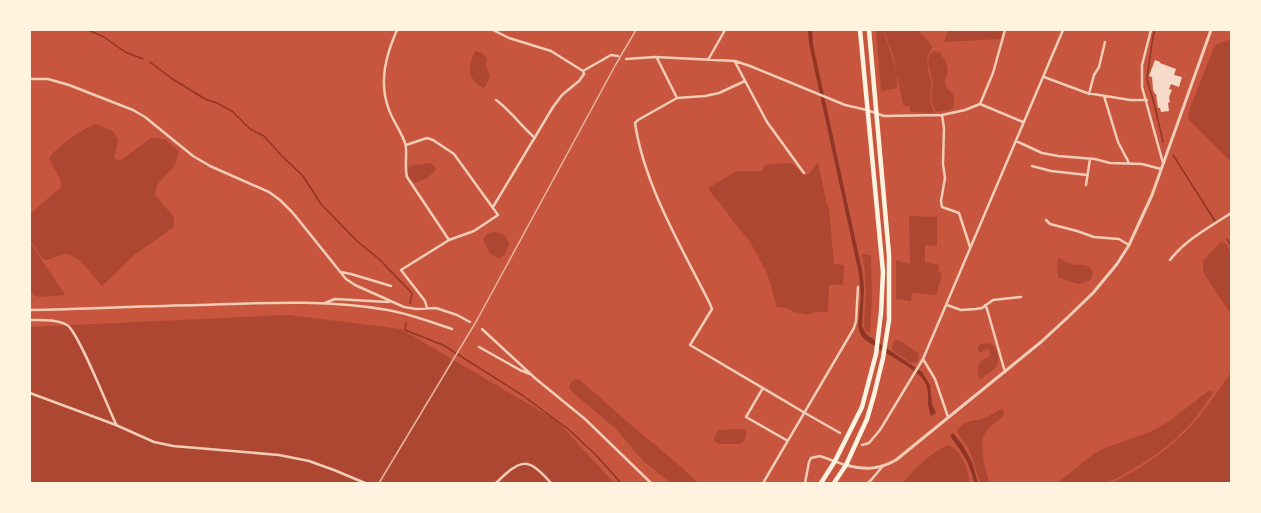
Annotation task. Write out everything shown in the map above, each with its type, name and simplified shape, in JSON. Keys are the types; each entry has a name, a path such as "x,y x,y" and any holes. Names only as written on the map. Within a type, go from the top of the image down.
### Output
{"highway":[{"path":"821,483 835,461 862,407 876,350 881,312 883,272 860,30"},
{"path":"834,483 846,465 867,419 884,355 889,320 889,255 869,30"}],"street":[{"path":"397,30 384,68 383,85 388,107 406,145 407,177 449,240"},
{"path":"493,30 509,38 551,51 583,71"},
{"path":"708,60 725,30"},
{"path":"980,104 993,73 1005,30"},
{"path":"862,445 870,443 880,430 923,359 1063,30"},
{"path":"1151,30 1142,65 1142,87 1147,100 1163,164"},
{"path":"805,483 811,458 820,456 846,465 867,468 882,467 896,460 1005,372 1066,319 1093,293 1117,264 1129,245 1152,195 1211,30"},
{"path":"1089,94 1094,75 1099,68 1105,42"},
{"path":"583,71 612,55 618,56"},
{"path":"657,58 677,98"},
{"path":"626,59 657,58 735,61 826,98 884,116 942,115 965,110 980,104 1023,122"},
{"path":"735,61 767,122 804,173"},
{"path":"493,207 553,107 562,95 579,81 584,74 583,71"},
{"path":"1044,77 1089,94 1130,100 1147,100"},
{"path":"30,79 48,79 69,85 133,110 145,117 193,156 210,166 269,192 280,200 293,213 340,272 355,284 392,300 404,307 416,309 436,308 470,322"},
{"path":"745,81 719,93 705,96 677,98 635,123 648,173 657,197 712,309 690,345 840,433"},
{"path":"1104,96 1118,142 1129,163"},
{"path":"496,100 511,112 527,132 535,138"},
{"path":"942,115 944,128 942,164 945,178 941,201 942,207 959,213 970,247"},
{"path":"406,145 427,138 433,140 454,154 498,215 474,231 449,240 401,270 425,301 427,308"},
{"path":"1016,141 1042,152 1058,156 1090,159 1110,163 1142,164 1162,169"},
{"path":"1086,185 1090,159"},
{"path":"1032,166 1051,171 1088,175"},
{"path":"1170,260 1174,253 1185,244 1231,214"},
{"path":"1046,220 1050,224 1094,237 1119,239 1129,245"},
{"path":"340,272 391,286"},
{"path":"763,483 854,328 856,320 858,287"},
{"path":"947,305 961,310 976,309 993,300 1021,297"},
{"path":"324,303 335,299 388,302 392,300"},
{"path":"30,310 225,304 324,303 389,311 420,318 452,329"},
{"path":"985,305 1005,372"},
{"path":"30,320 57,321 71,328 92,368 116,425"},
{"path":"482,329 532,375 585,419 651,483"},
{"path":"479,347 532,375"},
{"path":"923,359 935,379 948,417"},
{"path":"762,388 746,417 788,441"},
{"path":"30,393 116,425 154,442 173,446 279,455 309,461 365,483"},
{"path":"496,483 515,466 525,463 536,468 551,483"},
{"path":"868,483 882,467"}],"shaded area":[{"path":"808,30 812,30 813,45 862,270 864,288 862,326 866,334 922,372 930,385 932,404 936,413 931,416 928,405 927,386 920,376 867,341 861,335 858,326 861,295 859,274 814,67"},
{"path":"876,30 883,30 896,73 894,58 884,30 918,30 931,44 932,49 929,53 927,65 931,83 930,100 934,113 911,112 909,106 903,105 897,74 897,88 881,91"},
{"path":"948,30 1003,30 1000,39 944,42"},
{"path":"1231,39 1231,162 1188,119 1190,108 1215,45"},
{"path":"475,51 482,53 487,58 486,65 490,75 487,84 483,88 477,84 470,72 471,62"},
{"path":"935,51 940,52 946,63 946,86 954,98 953,108 937,112 931,99 933,84 928,61 930,54"},
{"path":"96,124 113,131 118,140 114,158 120,161 151,138 165,139 179,151 175,165 157,185 155,195 174,217 174,227 133,256 102,286 85,266 74,257 69,254 65,254 47,260 43,259 30,240 30,214 61,187 61,183 49,158 58,148 71,138"},
{"path":"818,162 829,209 834,264 844,265 843,285 829,285 828,312 815,312 808,315 794,312 787,308 777,307 767,273 749,240 708,188 737,171 762,171 764,165 786,163 793,164 803,175 809,174"},
{"path":"430,163 436,169 432,174 415,183 412,181 407,170 410,166"},
{"path":"909,216 937,217 937,246 925,245 925,262 939,265 938,272 942,273 936,295 912,293 911,301 896,299 896,260 910,264"},
{"path":"493,232 504,235 509,245 504,255 499,258 490,254 483,239 487,234"},
{"path":"30,242 65,295 41,297 35,296 30,292"},
{"path":"1221,242 1225,243 1231,253 1231,314 1206,277 1203,270 1203,261"},
{"path":"862,254 871,255 872,298 870,332 868,333 864,324 866,292"},
{"path":"1060,258 1070,264 1089,267 1091,269 1092,278 1080,284 1059,278 1057,263 1058,259"},
{"path":"288,315 401,329 557,421 614,483 30,483 30,327"},
{"path":"896,340 902,342 918,353 919,357 917,362 911,363 892,350 894,341"},
{"path":"981,344 990,344 993,346 997,351 998,358 996,367 980,379 978,371 979,365 983,360 990,356 989,350 986,349 981,353 978,351 978,346"},
{"path":"1231,372 1231,483 1112,483 1155,458 1183,434 1203,412"},
{"path":"576,379 580,380 698,483 671,483 643,461 616,429 572,392 569,387 572,381"},
{"path":"1207,392 1213,392 1211,396 1192,422 1171,443 1151,458 1123,475 1107,483 1057,483 1095,453 1150,432 1168,422"},
{"path":"1001,409 1004,411 1004,415 984,435 982,446 989,483 980,483 969,449 957,432 962,425 983,419"},
{"path":"719,430 745,430 746,433 745,439 741,444 720,444 714,441 714,438"},
{"path":"953,433 962,444 972,462 978,483 974,483 968,463 950,436"},
{"path":"949,445 954,448 964,461 970,483 903,483 924,461 942,448"}],"building":[{"path":"1155,60 1176,69 1174,75 1182,77 1179,87 1171,84 1169,89 1172,90 1169,97 1170,102 1168,103 1169,111 1161,112 1160,108 1158,108 1156,94 1153,90 1152,77 1149,76"}],"waterway":[{"path":"88,30 104,37 125,52 143,59"},
{"path":"1155,30 1147,79 1163,142"},
{"path":"150,62 171,78 205,99 217,103 232,111 250,129 264,136 303,176 321,204 357,241 379,259 411,292 410,303"},
{"path":"1173,155 1215,221"},
{"path":"1227,239 1231,245"},
{"path":"406,323 405,330 443,345 522,395 568,429 595,454 621,483"}],"railway":[{"path":"379,483 477,320 636,30"}]}
